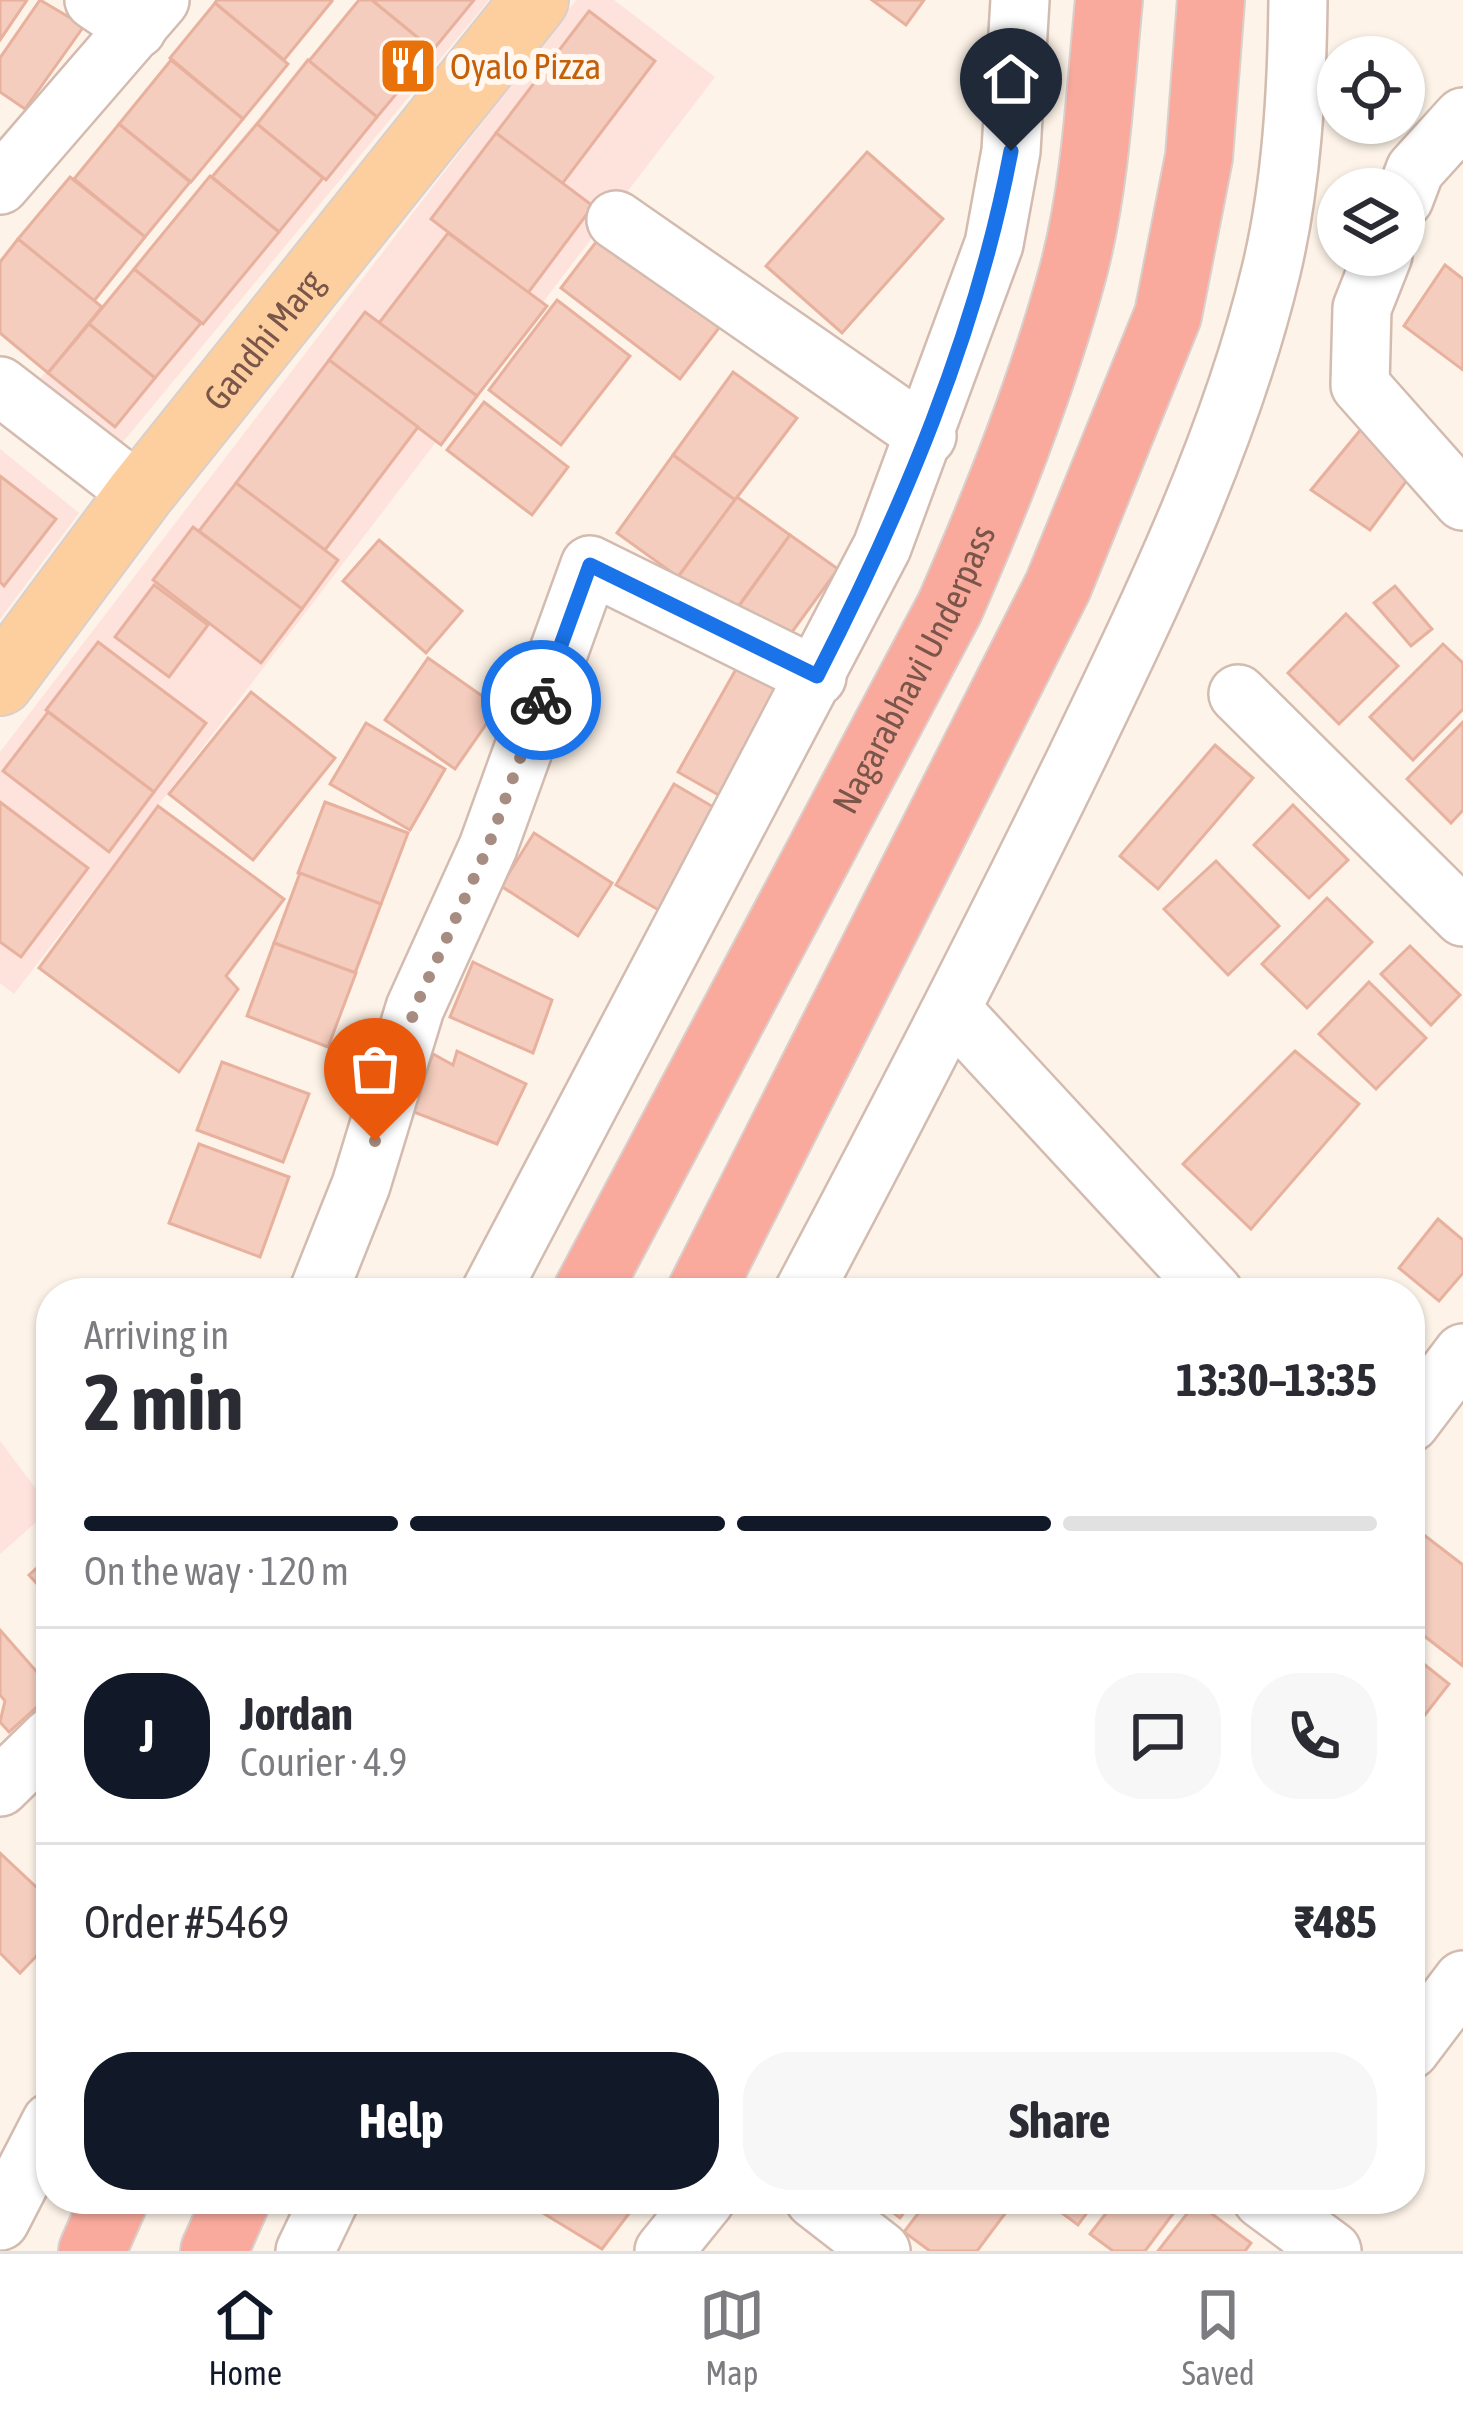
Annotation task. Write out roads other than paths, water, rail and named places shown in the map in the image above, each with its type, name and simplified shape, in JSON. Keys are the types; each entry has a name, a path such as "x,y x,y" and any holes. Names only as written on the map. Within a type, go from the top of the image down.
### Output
{"highway":[{"name":"Nagarabhavi Underpass","path":"594,1278 950,608 997,499 1074,269 1096,134 1109,0"},
{"path":"708,1278 1058,586 1168,316 1199,157 1211,0"},
{"path":"92,2251 108,2214"},
{"path":"214,2251 230,2214"}],"main road":[{"name":"Gandhi Marg","path":"0,682 140,494 535,0"}],"street":[{"path":"498,1278 882,547 927,436 994,244 1011,151 1020,0"},
{"path":"810,1278 953,1011 1140,626 1233,400 1271,268 1291,134 1298,0"},
{"path":"0,185 130,10"},
{"path":"1417,168 1463,117"},
{"path":"616,220 927,436"},
{"path":"1375,276 1362,308 1360,385 1463,501"},
{"path":"0,386 140,494"},
{"path":"325,1278 362,1185 415,1008 488,847 590,565 817,676"},
{"path":"1238,694 1463,917"},
{"path":"953,1011 1200,1278"},
{"path":"1425,1403 1463,1353"},
{"path":"0,1786 36,1751"},
{"path":"1425,2030 1463,1980"},
{"path":"0,2222 36,2151"},
{"path":"305,2251 323,2214"},
{"path":"664,2251 694,2214"},
{"path":"833,2214 881,2251"},
{"path":"1291,2214 1332,2251"}],"place":[{"name":"Oyalo Pizza","path":"408,66"}]}
